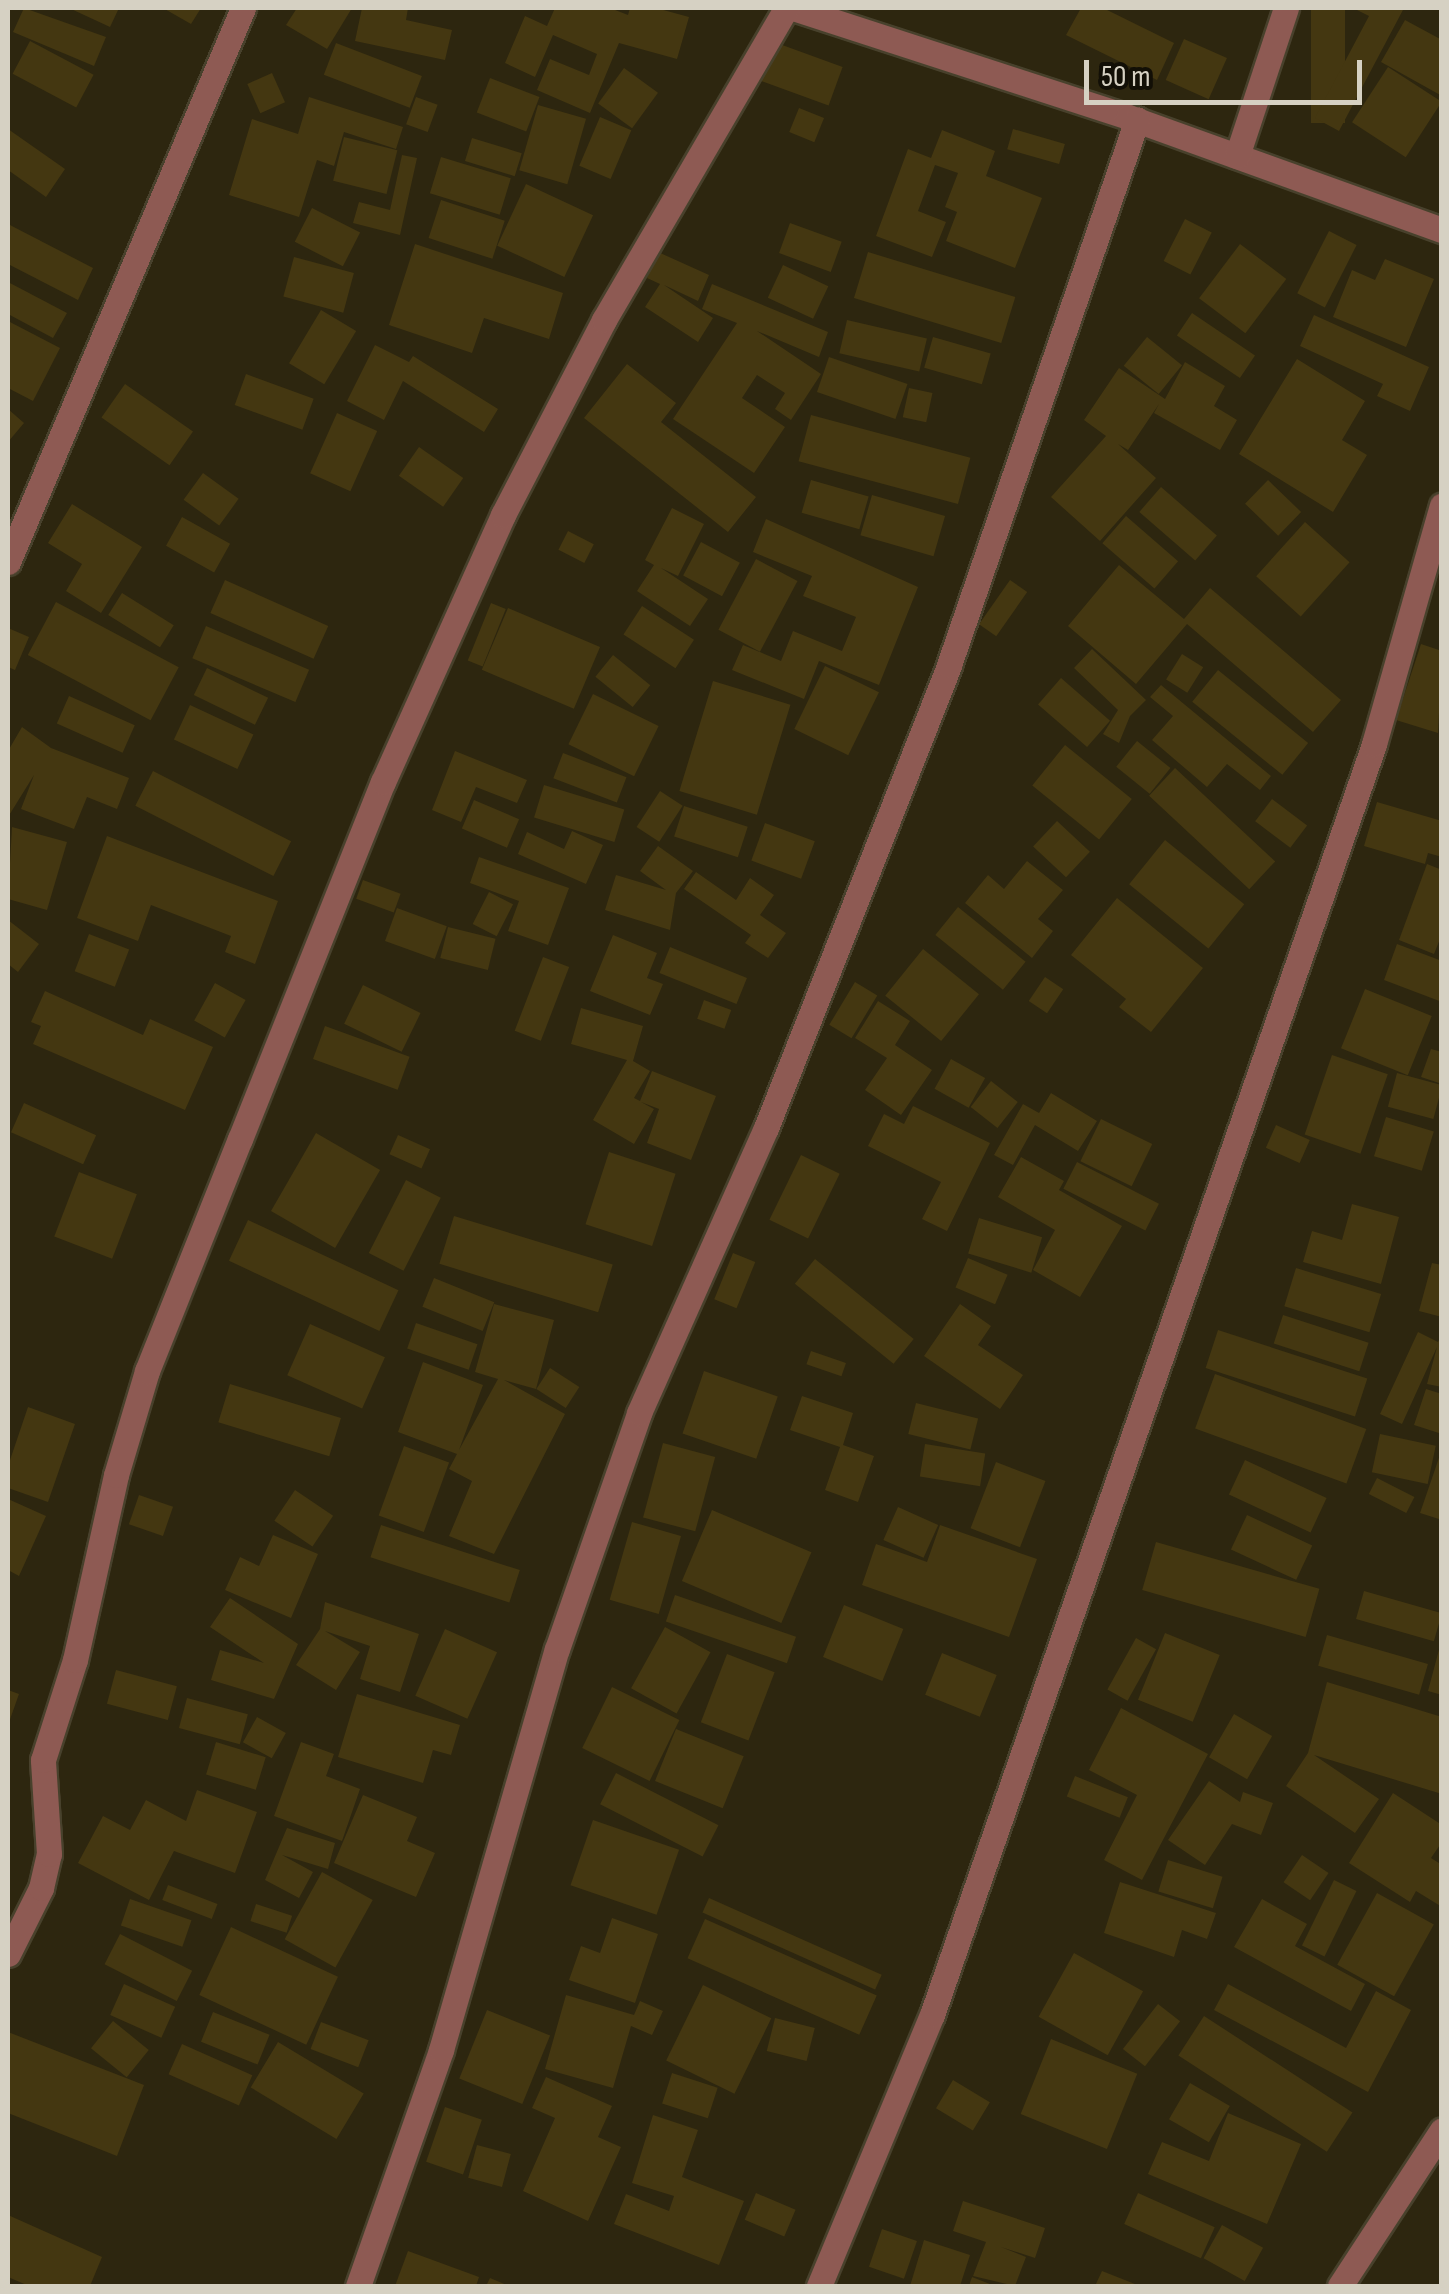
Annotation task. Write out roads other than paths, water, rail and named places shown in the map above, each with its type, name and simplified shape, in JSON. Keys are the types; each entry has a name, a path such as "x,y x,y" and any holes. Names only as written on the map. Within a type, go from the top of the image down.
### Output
{"street":[{"path":"8,562 243,8"},
{"path":"8,1954 41,1888 49,1854 44,1760 75,1660 116,1476 148,1371 383,782 503,515 604,320 786,8"},
{"path":"1237,156 1286,8"},
{"path":"806,10 1137,120 1442,230"},
{"path":"358,2286 441,2050 557,1649 639,1414 766,1128 949,664 1137,120"},
{"path":"819,2286 932,2015 1374,744 1442,504"},
{"path":"1369,2286 1344,2278 1442,2130"}]}
